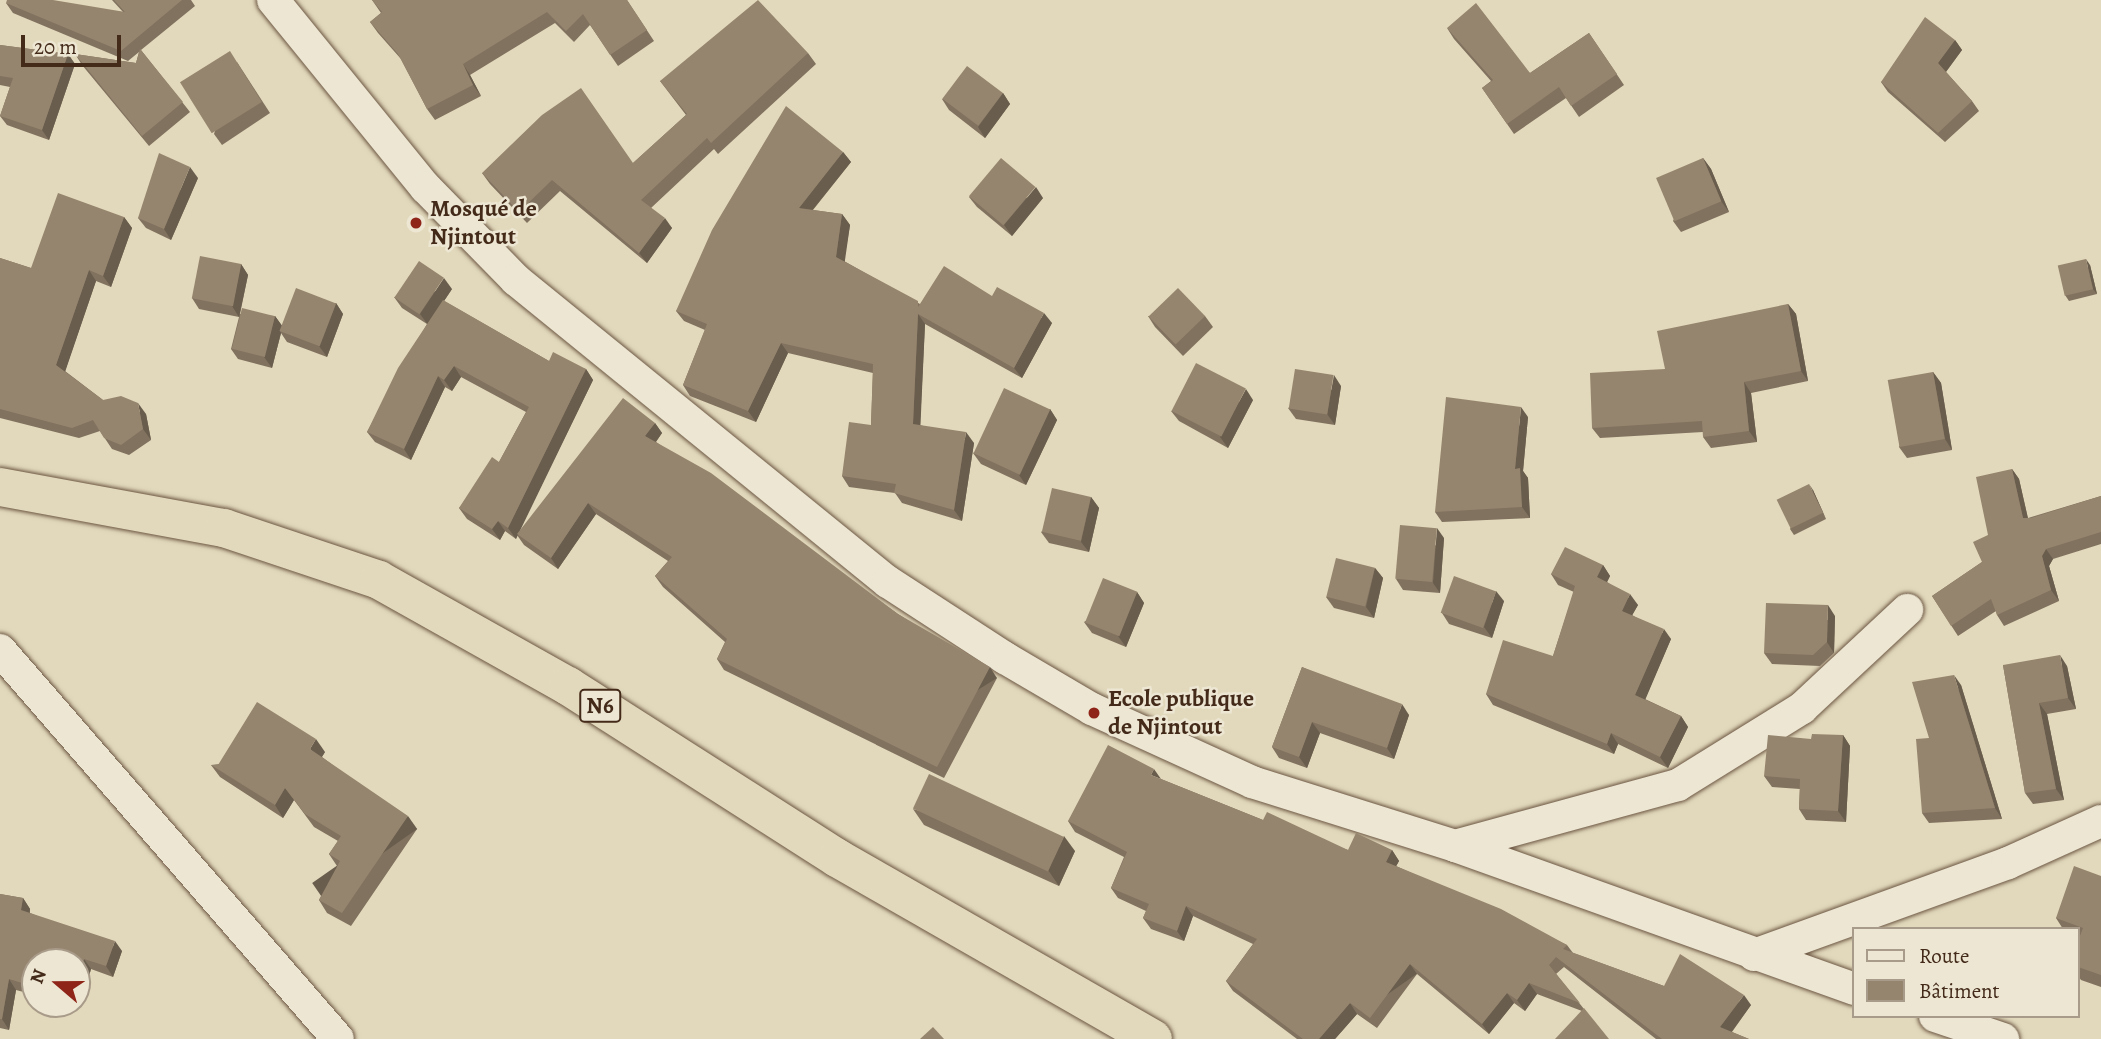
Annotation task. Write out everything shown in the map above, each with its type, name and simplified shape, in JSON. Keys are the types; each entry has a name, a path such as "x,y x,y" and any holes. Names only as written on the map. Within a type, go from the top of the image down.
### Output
{"highway":[{"name":"N6","path":"0,488 224,528 379,580 556,679 837,858 1153,1039"}],"street":[{"path":"273,0 426,188 516,281 888,582 1092,709 1183,753 1252,782 1455,846 1853,989"},
{"path":"1455,846 1678,785 1802,708 1907,610"},
{"path":"0,650 338,1039"},
{"path":"1754,955 2008,863 2101,821"},
{"path":"1941,1018 2003,1039"}],"building":[{"path":"7,0 53,0 125,12 114,0 182,0 121,51 6,3"},
{"path":"372,0 627,0 647,30 610,55 583,14 566,31 547,12 463,64 473,85 427,109 398,54 370,22 382,12"},
{"path":"758,0 808,53 711,143 707,138 641,200 665,218 639,253 552,180 519,212 482,173 542,115 581,88 633,163 687,114 660,81"},
{"path":"1476,3 1530,73 1589,33 1617,74 1571,106 1559,87 1507,124 1482,88 1493,80 1447,28"},
{"path":"1925,17 1955,40 1938,63 1972,101 1938,133 1881,82"},
{"path":"0,45 68,54 42,130 0,116 13,78 0,76"},
{"path":"140,49 183,102 142,136 75,54 136,63"},
{"path":"230,51 262,102 212,133 180,82"},
{"path":"967,66 1003,93 978,126 942,99"},
{"path":"786,106 843,152 799,208 842,214 836,257 918,301 918,307 944,266 992,296 997,287 1044,313 1014,368 918,314 913,424 966,432 954,510 894,493 896,484 842,476 849,422 871,425 873,364 781,343 748,411 683,385 707,324 676,311 712,230"},
{"path":"159,153 190,167 164,229 138,218"},
{"path":"1001,158 1035,187 1003,225 969,196"},
{"path":"1703,158 1721,201 1674,221 1656,178"},
{"path":"58,193 124,217 103,276 89,270 56,365 103,400 121,396 138,403 143,429 121,445 104,438 93,420 72,428 0,409 0,258 31,268"},
{"path":"200,256 241,264 233,306 192,298"},
{"path":"2086,259 2093,289 2065,296 2058,266"},
{"path":"419,261 444,278 419,314 394,297"},
{"path":"296,288 336,303 320,346 280,331"},
{"path":"1178,288 1205,316 1176,345 1149,316"},
{"path":"443,300 549,361 553,352 586,369 508,528 498,521 492,529 459,508 492,457 499,462 529,407 454,366 444,380 438,376 404,449 367,432 398,368"},
{"path":"1788,304 1801,371 1744,382 1749,431 1703,437 1702,421 1592,428 1590,373 1665,369 1657,331"},
{"path":"242,308 275,316 265,357 232,349"},
{"path":"1196,363 1246,388 1221,437 1171,411"},
{"path":"1295,369 1334,375 1327,415 1289,409"},
{"path":"1933,372 1945,439 1900,447 1888,380"},
{"path":"1004,388 1050,410 1020,475 974,453"},
{"path":"1446,397 1521,407 1515,469 1520,468 1522,507 1435,512"},
{"path":"623,398 655,423 645,436 711,473 898,614 990,667 937,767 717,659 727,639 655,576 672,557 588,503 551,558 517,534"},
{"path":"2012,469 2023,518 2031,518 2101,496 2101,532 2046,549 2042,556 2051,590 1997,615 1991,599 1951,626 1932,596 1982,562 1973,542 1988,535 1976,477"},
{"path":"1809,484 1823,513 1791,529 1777,500"},
{"path":"1052,488 1091,497 1081,541 1042,532"},
{"path":"1400,525 1437,528 1432,582 1395,579"},
{"path":"1565,547 1603,565 1597,577 1630,594 1622,611 1664,629 1635,695 1681,716 1660,757 1611,733 1607,744 1486,694 1503,640 1553,656 1575,586 1551,574"},
{"path":"1336,558 1375,568 1365,606 1326,597"},
{"path":"1454,576 1496,591 1483,628 1441,613"},
{"path":"1103,578 1137,592 1119,636 1085,623"},
{"path":"1766,603 1828,605 1827,642 1813,655 1764,653"},
{"path":"2060,655 2068,698 2039,703 2056,789 2025,793 2003,665"},
{"path":"1302,667 1402,704 1387,748 1312,722 1299,757 1272,747"},
{"path":"1954,675 1995,808 1922,813 1916,739 1929,738 1912,682"},
{"path":"257,702 316,739 310,749 408,816 342,913 319,900 340,861 329,854 341,836 305,814 285,788 275,805 211,765 218,765"},
{"path":"1812,734 1843,735 1838,811 1799,809 1800,779 1764,776 1768,735 1811,739"},
{"path":"1108,745 1154,769 1151,775 1263,820 1267,812 1348,850 1356,833 1392,850 1386,862 1501,909 1567,945 1563,949 1664,986 1680,954 1744,995 1720,1027 1749,1039 1662,1039 1556,957 1549,965 1580,1003 1529,983 1517,1000 1507,993 1482,1024 1410,964 1370,1018 1350,1003 1319,1039 1303,1039 1226,981 1257,939 1186,906 1177,931 1143,918 1149,904 1111,888 1127,852 1068,821"},
{"path":"929,774 1064,837 1048,871 913,808"},
{"path":"2074,866 2101,876 2101,975 2080,968 2080,936 2083,928 2056,918"},
{"path":"0,894 23,898 21,910 115,941 106,966 91,961 91,948 21,948 21,983 9,979 0,1019"},
{"path":"1584,1008 1609,1039 1555,1039"},
{"path":"933,1027 944,1039 920,1039"}],"place":[{"name":"Mosqué de Njintout","path":"416,223"},
{"name":"Ecole publique de Njintout","path":"1094,713"}]}
